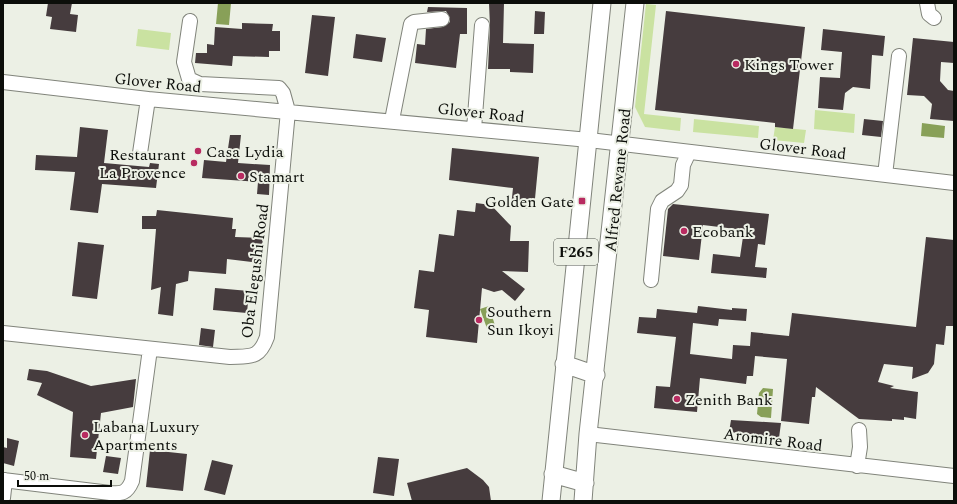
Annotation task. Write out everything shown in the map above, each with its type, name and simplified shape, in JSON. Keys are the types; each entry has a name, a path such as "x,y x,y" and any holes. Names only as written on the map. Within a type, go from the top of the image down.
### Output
{"main road":[{"name":"Alfred Rewane Road","path":"551,501 602,3"},
{"name":"Alfred Rewane Road","path":"583,501 588,434 596,375 635,3"},
{"path":"564,364 596,375"},
{"path":"553,474 584,483"}],"street":[{"path":"927,3 928,14 934,18"},
{"path":"392,120 411,24 414,22 442,19"},
{"name":"Oba Elegushi Road","path":"3,333 230,357 251,356 262,349 267,337 288,111 283,93 279,88 200,84 189,79 184,62 190,21"},
{"path":"474,129 482,25"},
{"path":"885,175 899,56"},
{"name":"Glover Road","path":"3,82 148,99 392,120 588,140 954,183"},
{"path":"140,153 148,99"},
{"path":"650,280 658,209 662,201 677,191 681,185 683,165 689,152"},
{"path":"3,498 4,480 122,494 129,488 132,481 150,349"},
{"path":"857,466 860,447 859,430"},
{"name":"Aromire Road","path":"588,434 954,476"}],"shaded area":[{"path":"218,3 231,3 229,25 216,24"},
{"path":"646,4 656,5 644,114 681,118 680,131 645,127 635,107"},
{"path":"138,29 171,33 169,50 136,46"},
{"path":"815,110 855,114 854,133 814,129"},
{"path":"694,119 759,126 758,138 693,132"},
{"path":"922,123 945,126 944,138 921,136"},
{"path":"775,127 806,130 804,143 773,140"},
{"path":"489,306 497,332 489,334 480,309"},
{"path":"763,388 773,389 771,418 761,417 757,414 759,393"}],"building":[{"path":"48,3 72,3 70,14 78,15 76,32 50,29 52,17 46,16"},
{"path":"489,3 504,3 503,43 534,44 533,73 510,72 510,69 488,69 490,26"},
{"path":"428,7 467,8 467,34 460,34 456,68 415,63 417,44 425,45 426,29 443,27 450,22 450,18 446,11 427,12"},
{"path":"535,11 545,12 544,34 534,34"},
{"name":"Kings Tower","path":"666,11 805,27 793,129 775,127 775,123 655,110"},
{"path":"312,15 335,17 328,76 305,73"},
{"path":"242,23 273,24 272,31 280,31 280,51 269,51 269,57 233,56 232,66 195,63 196,53 207,53 207,44 214,45 215,27 242,29"},
{"path":"823,29 885,36 883,56 872,55 870,89 853,87 845,93 843,110 818,108 820,77 840,78 842,52 821,50"},
{"path":"356,34 386,38 382,62 353,58"},
{"path":"913,38 954,42 954,63 941,62 940,81 948,90 954,91 954,121 930,119 932,104 924,96 907,95"},
{"path":"864,119 883,121 881,137 862,135"},
{"path":"80,127 108,130 104,163 149,167 150,163 159,164 156,188 102,184 98,213 70,210 75,172 35,170 36,155 77,157"},
{"path":"230,135 241,135 238,163 270,165 269,195 257,194 258,182 202,178 204,160 226,162"},
{"path":"452,148 539,157 534,209 511,207 513,188 449,180"},
{"path":"476,203 491,205 511,226 510,241 529,241 528,272 502,271 525,289 515,301 502,290 494,292 482,288 477,343 426,337 429,310 414,308 419,270 434,272 439,234 454,236 457,210 475,212"},
{"path":"673,204 769,214 765,245 758,244 755,267 767,268 766,278 711,273 713,254 740,257 744,230 703,225 699,260 663,256 668,209"},
{"path":"157,210 233,218 232,229 236,229 235,237 263,238 260,263 227,259 226,274 189,271 188,281 176,284 173,316 158,314 161,287 151,290 156,229 142,229 142,216 156,216"},
{"path":"926,237 954,240 954,326 946,326 944,345 936,344 934,364 928,373 912,379 913,367 884,364 878,382 894,386 890,388 918,392 916,419 904,417 904,420 892,419 892,421 859,419 816,387 815,397 812,397 809,424 781,421 787,359 755,356 753,376 747,376 746,384 700,378 697,412 654,408 656,386 670,387 676,337 637,333 639,317 656,318 657,309 697,313 698,306 732,310 732,308 747,309 746,321 719,319 718,326 693,323 690,354 732,359 733,345 750,346 751,332 789,336 792,313 916,327"},
{"path":"78,242 104,245 97,299 72,296"},
{"path":"215,288 249,291 247,313 213,310"},
{"path":"201,328 215,330 213,347 199,345"},
{"name":"Labana Luxury Apartments","path":"29,369 47,371 91,386 136,379 133,407 101,413 96,459 70,457 73,412 37,395 42,383 27,380"},
{"path":"731,420 781,423 779,438 729,432"},
{"path":"7,438 19,441 14,466 3,463 3,447 7,448"},
{"path":"150,450 187,454 183,491 146,487"},
{"path":"106,456 121,458 118,474 103,472"},
{"path":"378,457 399,459 394,496 373,493"},
{"path":"212,460 233,465 225,495 204,490"},
{"path":"467,468 483,480 489,487 491,501 412,501 407,483"}],"place":[{"name":"Kings Tower","path":"736,64"},
{"name":"Casa Lydia","path":"198,151"},
{"name":"Restaurant La Provence","path":"194,163"},
{"name":"Stamart","path":"241,176"},
{"name":"Golden Gate","path":"582,201"},
{"name":"Ecobank","path":"684,231"},
{"name":"Southern Sun Ikoyi","path":"479,320"},
{"name":"Zenith Bank","path":"677,399"},
{"name":"Labana Luxury Apartments","path":"85,435"}]}
